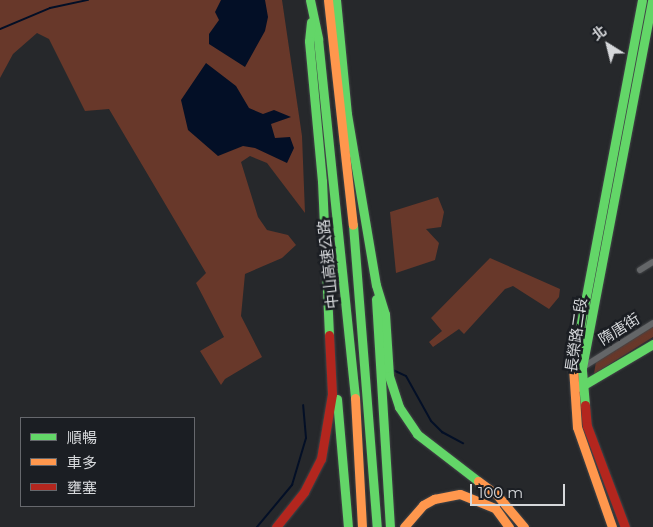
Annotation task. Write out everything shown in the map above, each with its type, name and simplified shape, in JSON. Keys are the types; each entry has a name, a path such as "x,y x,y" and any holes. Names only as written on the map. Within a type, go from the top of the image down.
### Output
{"main road":[{"name":"中山高速公路","path":"310,0 312,18 318,39 353,364 362,527"},
{"name":"中山高速公路","path":"328,0 361,293 377,527"},
{"path":"336,0 347,114 376,285 390,527"},
{"name":"長榮路二段","path":"625,527 593,450 586,426 582,368 603,206 642,0"},
{"name":"長榮路二段","path":"612,527 584,454 572,385 592,289 613,208 652,0"},
{"path":"312,18 308,41 348,527"},
{"path":"630,59 641,60"},
{"path":"603,206 613,208"},
{"path":"376,285 385,314 389,376 406,420 430,446 497,495 524,527"},
{"path":"276,527 304,492 326,441 332,394 330,321"},
{"name":"隋唐街","path":"583,387 653,344"},
{"path":"572,385 583,387"},
{"path":"404,527 423,505 434,499 460,494 495,508 509,527"}],"street":[{"path":"640,270 653,262"},
{"name":"隋唐街","path":"573,373 653,324"}],"shaded area":[{"path":"0,0 282,0 302,136 305,213 267,163 250,156 241,162 258,217 267,230 288,235 296,245 282,258 245,274 241,316 262,357 225,379 221,385 200,351 224,337 196,283 206,273 109,109 85,111 49,39 37,33 13,54 0,78"},
{"path":"438,197 444,212 441,227 426,229 439,243 435,260 396,273 390,212"},
{"path":"490,258 560,289 559,297 549,309 513,286 505,289 464,334 459,329 433,347 429,342 442,331 431,318"},
{"path":"653,325 653,337 594,374 596,361"}],"water":[{"path":"221,0 265,0 268,17 265,31 245,67 209,44 209,34 219,20 215,12"},
{"path":"206,63 236,86 249,108 263,114 274,110 291,117 271,124 275,138 290,137 294,148 287,163 255,148 243,146 218,156 188,130 181,100"}],"waterway":[{"path":"0,29 50,8 88,0"},
{"path":"393,370 406,376 431,421 442,432 463,443"},
{"path":"257,527 292,485 306,438 303,405"}],"traffic: fast":[{"path":"310,0 318,39 355,398"},
{"path":"336,0 347,114 376,285 385,314 389,376 399,407 417,434 478,481"},
{"path":"577,344 642,0"},
{"path":"585,405 582,368 652,0"},
{"path":"311,22 309,41 322,181 329,335"},
{"path":"353,225 377,527"},
{"path":"376,299 390,527"},
{"path":"580,387 653,344"},
{"path":"337,399 348,527"}],"traffic: slow":[{"path":"328,0 353,225"},
{"path":"577,344 573,367 577,427 612,527"},
{"path":"355,398 362,527"},
{"path":"478,481 497,495 524,527"},
{"path":"404,527 423,505 434,499 460,494 495,508 509,527"}],"traffic: jam":[{"path":"276,527 304,492 321,459 332,394 329,335"},
{"path":"585,405 587,426 625,527"}]}
